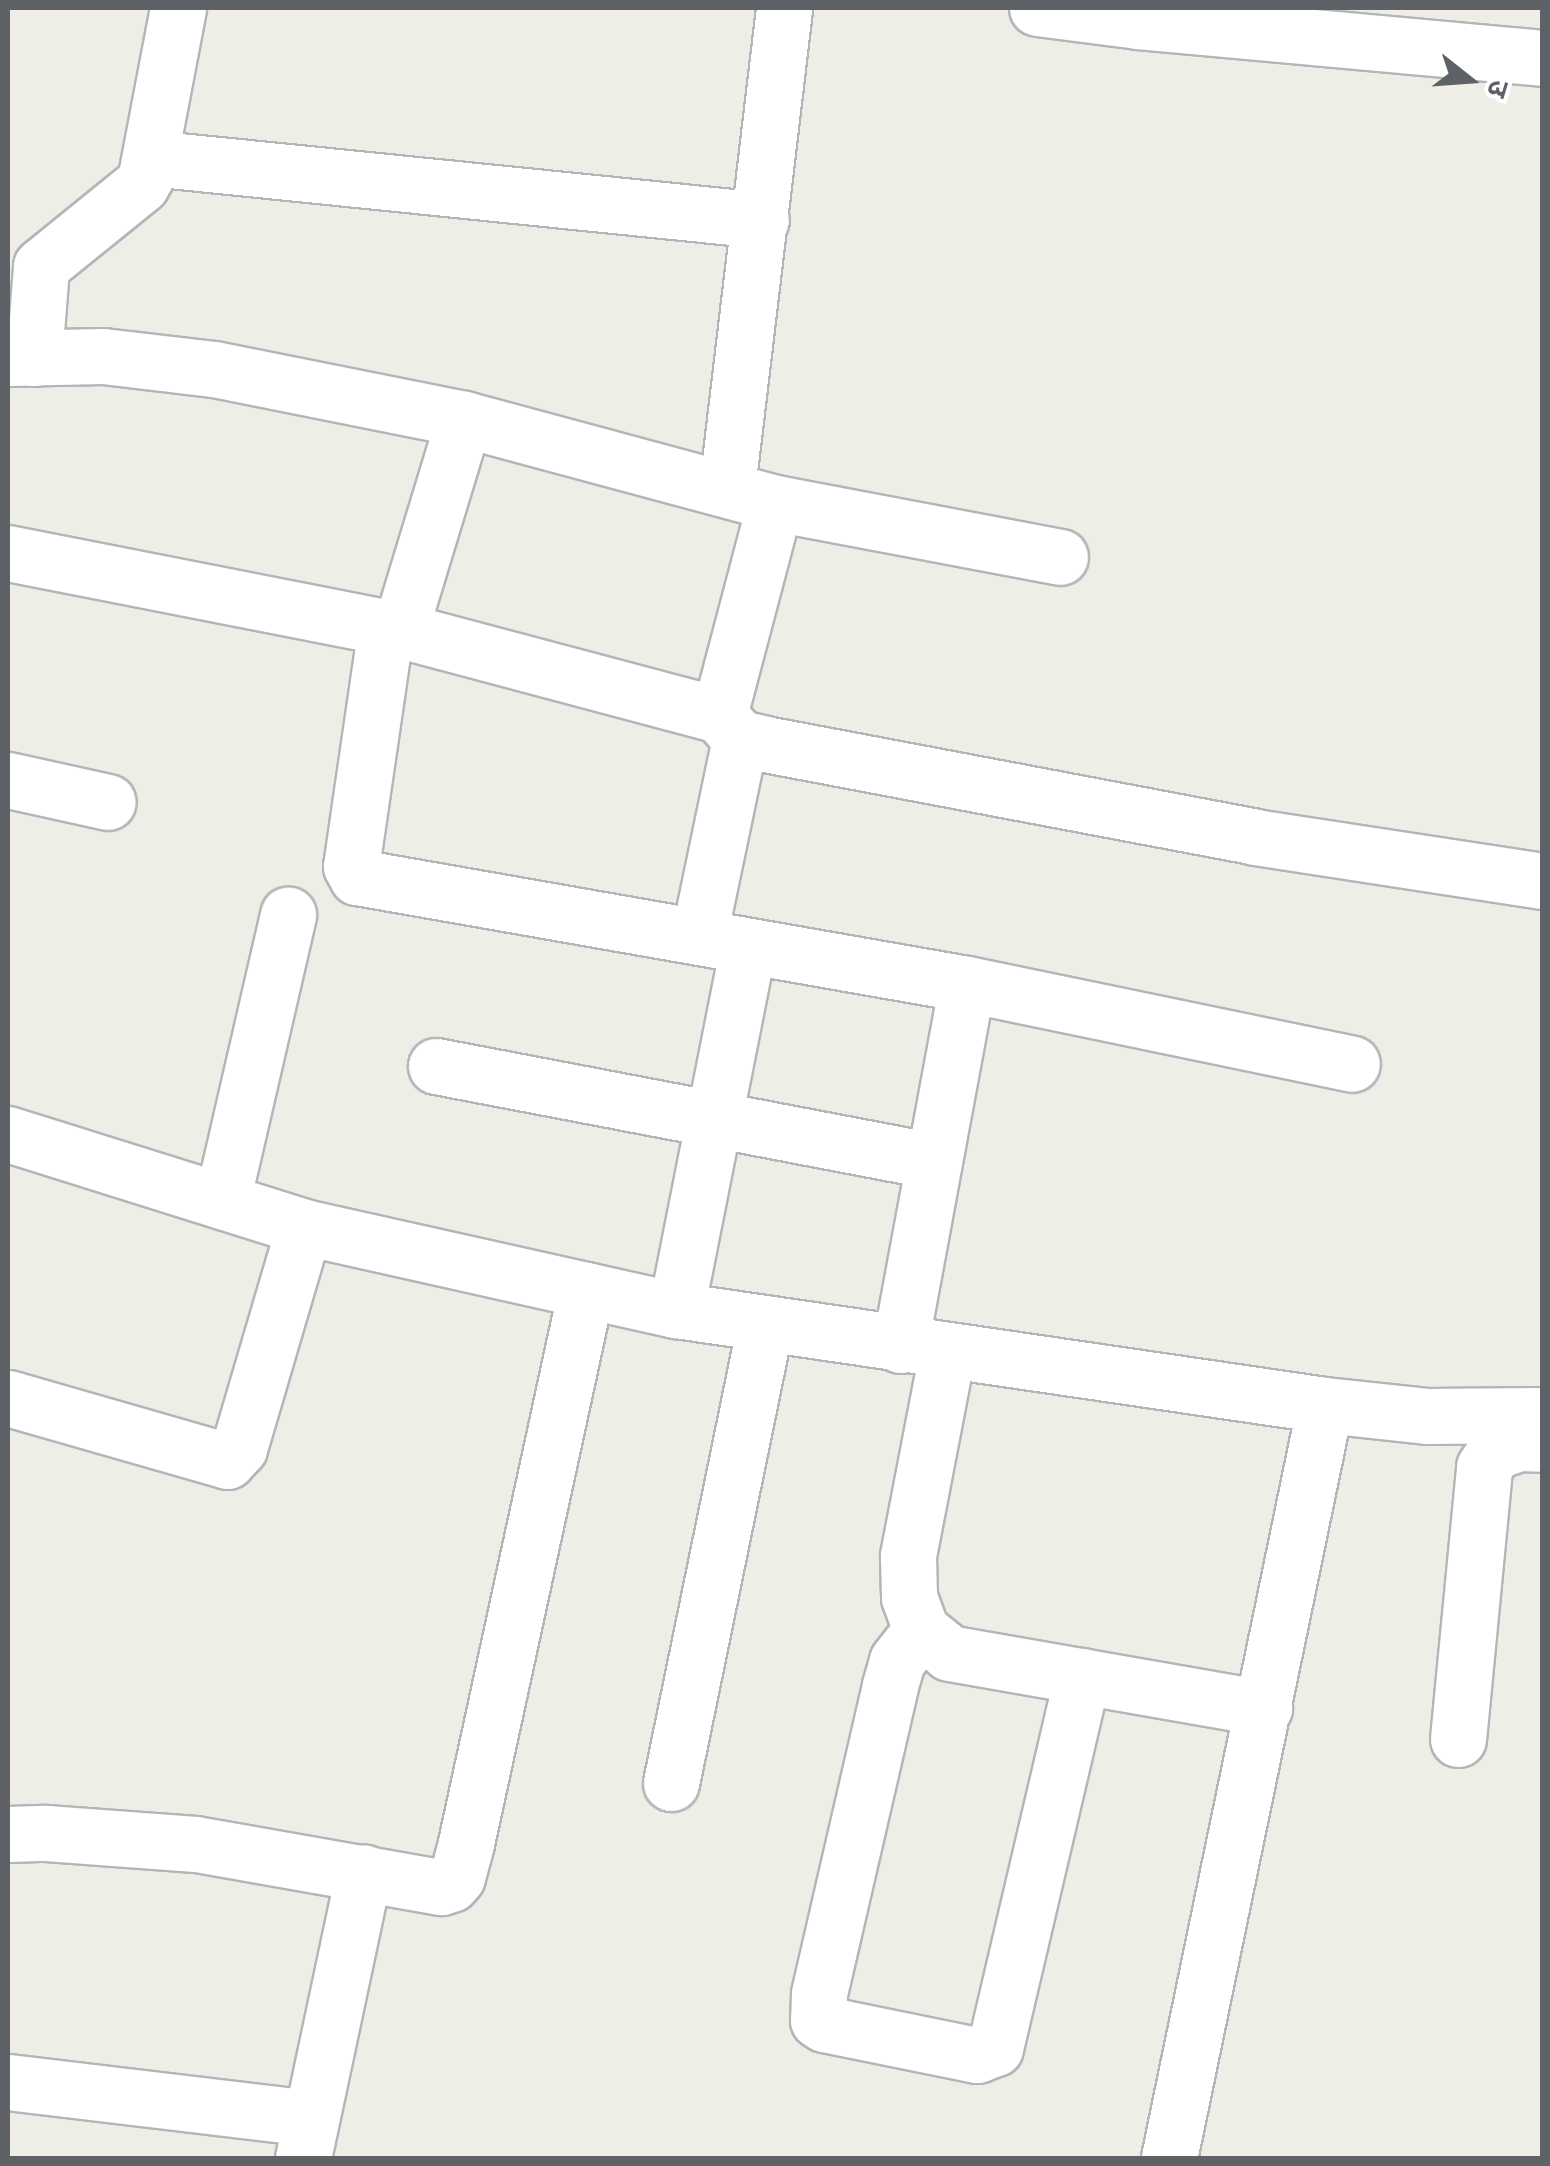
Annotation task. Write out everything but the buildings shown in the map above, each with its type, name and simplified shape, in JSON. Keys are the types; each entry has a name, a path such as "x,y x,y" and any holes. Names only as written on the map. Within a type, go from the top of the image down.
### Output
{"street":[{"path":"178,8 142,185 40,266 21,358 103,356 214,369 464,419 751,495 1060,557"},
{"path":"676,1310 714,1120 730,726 751,495 761,220 784,8"},
{"path":"1037,8 1140,14 1542,58"},
{"path":"150,158 761,220"},
{"path":"464,419 393,629 352,873 366,879 967,984 1352,1064"},
{"path":"8,552 393,629 730,726 1256,837 1542,881"},
{"path":"8,780 108,802"},
{"path":"222,1201 288,914"},
{"path":"967,984 934,1161 908,1556 909,1597 920,1630 949,1654 1264,1708"},
{"path":"436,1066 934,1161"},
{"path":"8,1134 304,1226 676,1310 924,1349 1150,1376 1325,1405 1428,1416 1542,1416"},
{"path":"8,1398 227,1461 239,1448 304,1226"},
{"path":"8,1834 46,1833 196,1844 441,1887 457,1877 586,1290"},
{"path":"671,1783 765,1324"},
{"path":"1168,2158 1325,1405"},
{"path":"1458,1739 1484,1466 1494,1452 1519,1443 1542,1444"},
{"path":"920,1630 898,1661 890,1686 819,1994 818,2020 824,2024 977,2056 995,2048 1082,1676"},
{"path":"8,2082 306,2138 364,1872"}]}
